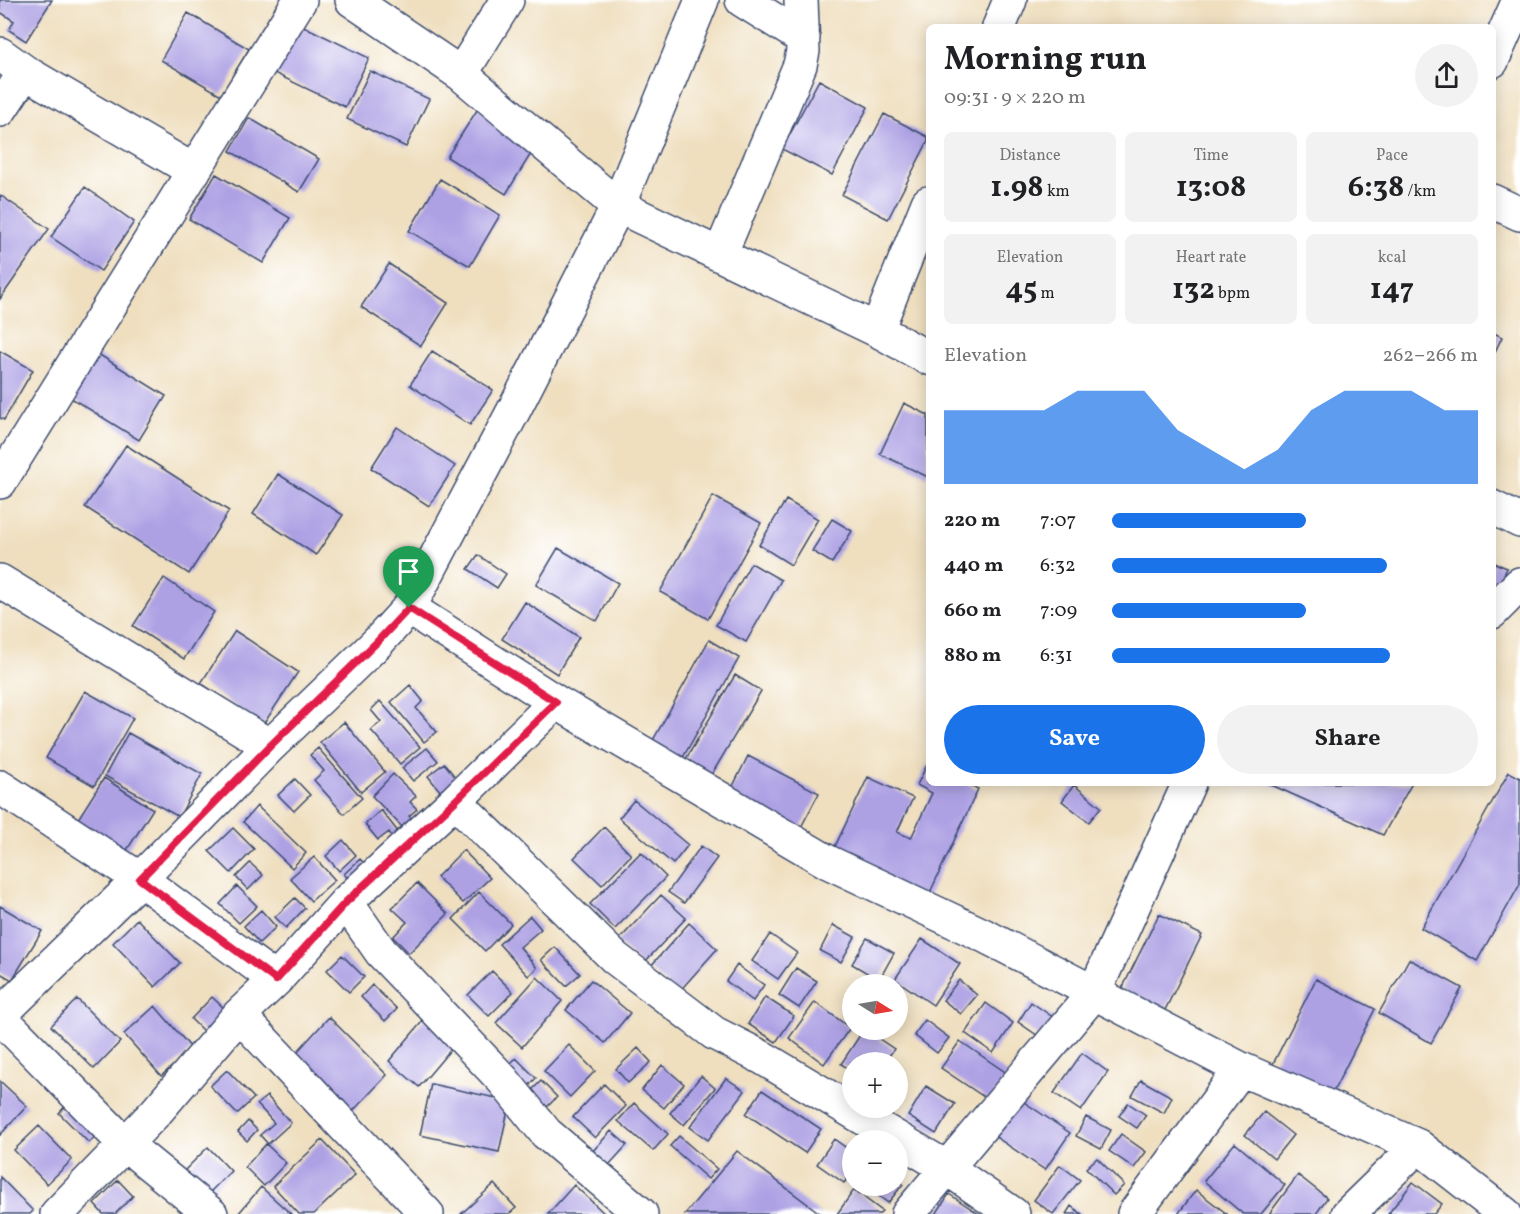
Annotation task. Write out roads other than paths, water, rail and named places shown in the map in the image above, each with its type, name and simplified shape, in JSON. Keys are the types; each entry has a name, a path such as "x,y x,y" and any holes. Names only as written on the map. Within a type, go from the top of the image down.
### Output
{"street":[{"path":"0,482 300,0"},
{"path":"352,0 461,74 618,206 877,330 926,357"},
{"path":"461,74 507,0"},
{"path":"212,1214 125,1144 0,1016 140,879 409,608 618,206 702,0"},
{"path":"742,0 803,38"},
{"path":"720,255 800,65 803,51 801,0"},
{"path":"1000,24 1010,0"},
{"path":"1496,52 1519,0"},
{"path":"0,111 13,63 194,171"},
{"path":"1496,203 1520,214"},
{"path":"877,330 926,208"},
{"path":"1496,509 1520,521"},
{"path":"0,581 270,746"},
{"path":"1496,608 1520,584"},
{"path":"409,608 556,702 828,862 987,937 1241,1069 1418,1146 1505,1214"},
{"path":"57,1214 125,1144 239,1015 276,980 346,902 455,801 556,702"},
{"path":"908,1214 1094,993 1186,786"},
{"path":"0,787 140,879 276,980"},
{"path":"455,801 615,958 705,1026 947,1168 1013,1214"},
{"path":"346,902 381,952 503,1080 546,1133 641,1214"},
{"path":"239,1015 427,1214"},
{"path":"1134,1214 1241,1069"},
{"path":"1348,1214 1418,1146"}]}
